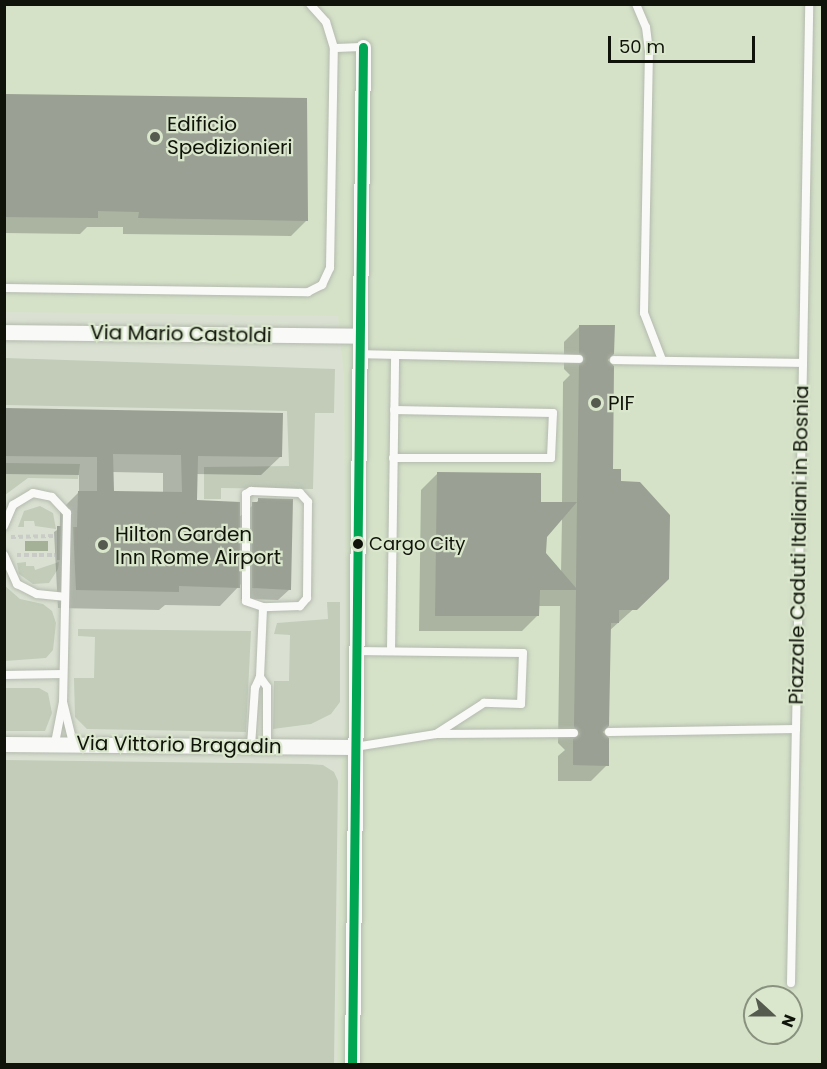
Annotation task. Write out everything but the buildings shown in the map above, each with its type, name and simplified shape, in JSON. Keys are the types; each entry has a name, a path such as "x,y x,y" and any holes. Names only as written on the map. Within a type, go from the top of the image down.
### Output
{"street":[{"path":"352,1063 358,336 363,47"},
{"name":"Via Mario Castoldi","path":"4,332 358,336"},
{"name":"Via Vittorio Bragadin","path":"4,744 354,747"}],"lane":[{"path":"4,288 308,292 321,285 330,268 334,48 326,22 310,4"},
{"path":"636,4 646,27 649,51 644,312 662,360"},
{"path":"803,363 809,4"},
{"path":"334,48 363,47"},
{"path":"358,354 579,359"},
{"path":"391,651 395,355"},
{"name":"Piazzale Caduti Italiani in Bosnia","path":"609,732 796,729 803,363 614,360"},
{"path":"393,458 551,458 553,413 394,410"},
{"path":"4,526 19,500 40,492 52,497 67,513 63,702 55,743"},
{"path":"300,493 308,502 306,603 263,607 246,601 244,592 246,494 300,493"},
{"path":"4,555 17,584 37,594 64,597"},
{"path":"259,746 255,688 260,677 263,607"},
{"path":"355,651 523,653 521,704 484,703 436,734"},
{"path":"4,675 63,674"},
{"path":"259,746 267,687 260,677"},
{"path":"63,702 73,743"},
{"path":"791,983 796,729"},
{"path":"354,747 436,734 574,733"}],"path":[{"path":"4,537 66,536"},
{"path":"4,555 66,555"}],"shaded area":[{"name":"Cargo City","path":"5,5 822,5 822,1064 337,1064 340,786 346,707 344,377 338,316 5,312"},
{"path":"5,358 335,369 334,413 315,413 313,489 221,488 221,499 204,499 204,467 289,466 287,411 5,405"},
{"path":"5,463 80,464 78,479 28,478 5,495"},
{"path":"40,506 53,513 56,529 35,526 34,521 24,521 24,527 18,527 24,511"},
{"path":"25,541 48,541 48,551 25,551"},
{"path":"26,562 26,566 34,566 35,570 59,562 58,569 49,583 33,584 19,574 17,563"},
{"path":"4,585 20,599 43,604 52,611 56,623 53,650 46,658 5,661"},
{"path":"327,602 340,602 340,702 331,714 311,724 273,729 274,681 289,681 290,635 274,634 277,623 328,619"},
{"path":"78,629 251,631 246,732 87,729 75,717 74,678 94,678 95,637 78,636"},
{"path":"5,688 39,688 48,693 52,713 45,731 5,731"},
{"path":"5,760 307,764 323,765 334,772 338,781 334,1064 5,1064"}],"transit line":[{"path":"352,1063 363,47"}],"place":[{"name":"Edificio Spedizionieri","path":"155,137"},
{"name":"PIF","path":"596,403"},
{"name":"Cargo City","path":"358,544"},
{"name":"Hilton Garden Inn Rome Airport","path":"103,545"}]}
